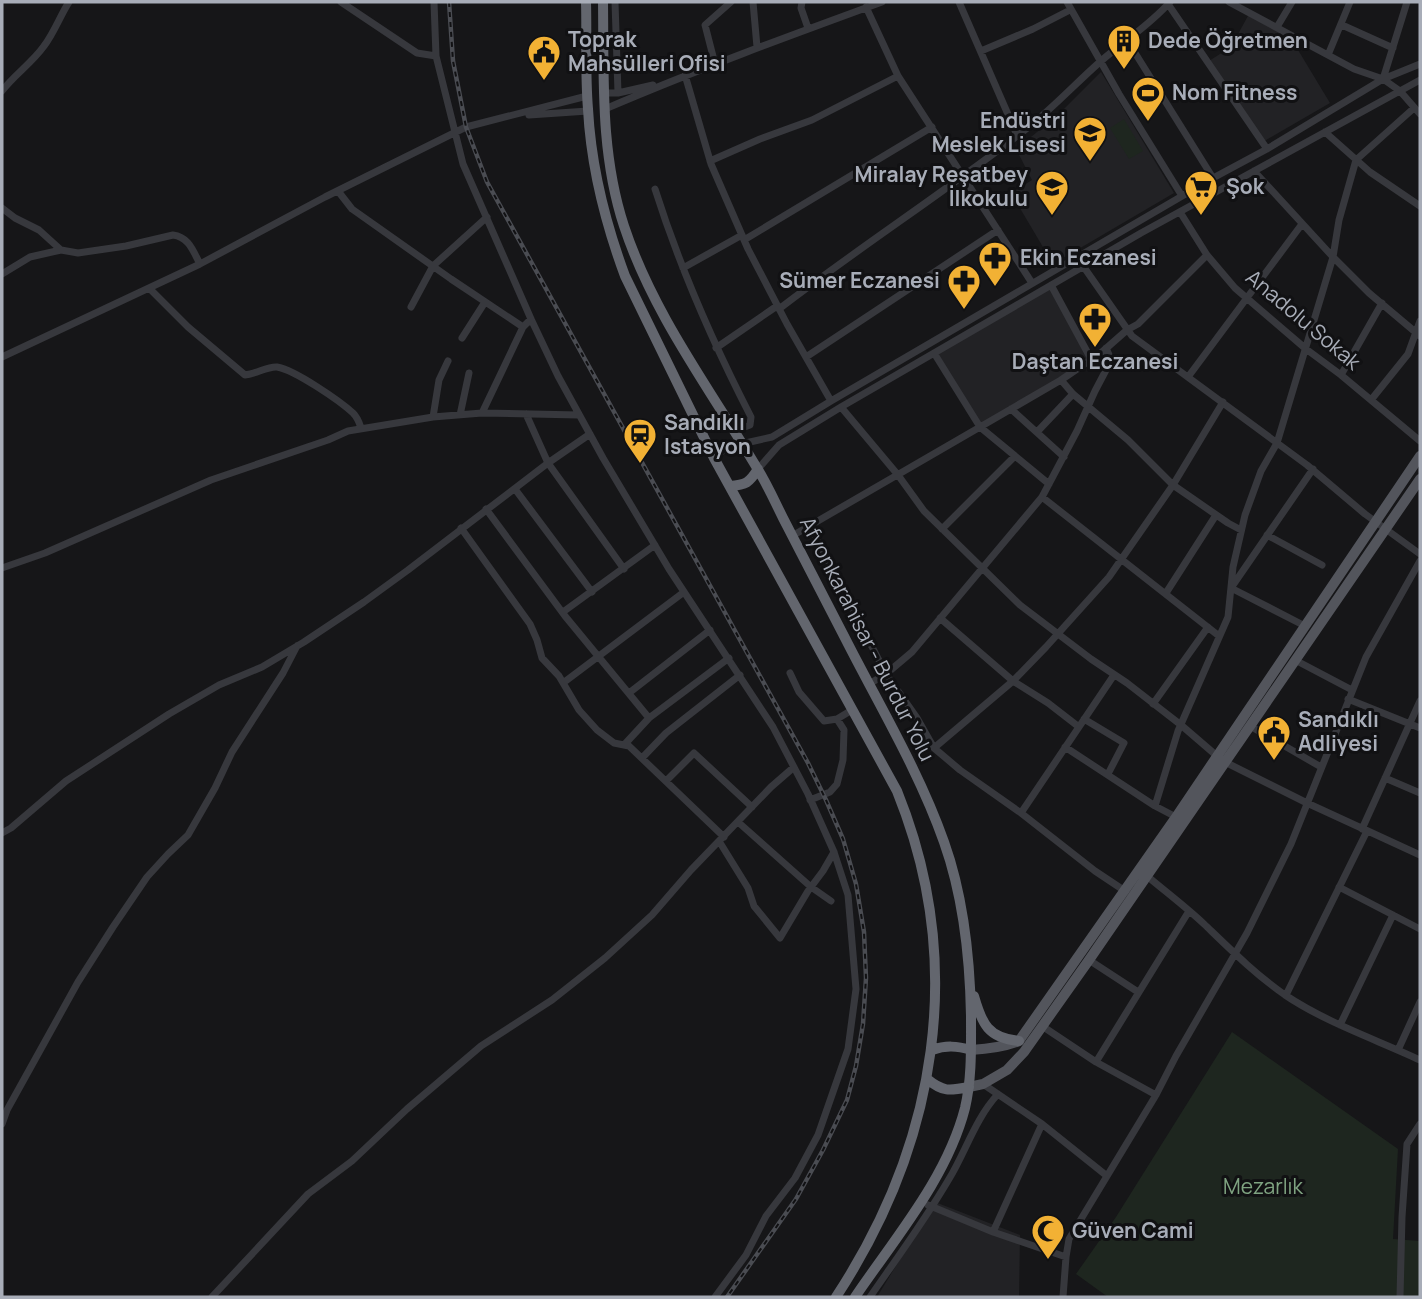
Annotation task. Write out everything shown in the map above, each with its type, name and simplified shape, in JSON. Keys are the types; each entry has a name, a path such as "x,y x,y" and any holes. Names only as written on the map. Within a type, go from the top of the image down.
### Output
{"highway":[{"name":"Afyonkarahisar - Burdur Yolu","path":"586,2 587,96 591,143 600,197 625,276 714,458 897,791 922,866 929,902 935,1004 932,1050 920,1114 896,1183 864,1252 836,1297"},
{"name":"Afyonkarahisar - Burdur Yolu","path":"603,2 606,141 613,189 633,250 659,309 758,469 915,773 932,808 955,878 967,940 970,984 971,1050 965,1109 926,1204 855,1297"},
{"path":"587,96 604,93"},
{"path":"588,111 605,109"},
{"path":"714,458 720,448 729,444 741,444"},
{"path":"730,486 750,481 758,469"},
{"path":"970,984 980,1018 988,1029 997,1036 1019,1041"},
{"path":"932,1050 956,1046 971,1050"},
{"path":"927,1079 938,1088 954,1090 969,1087"}],"main road":[{"path":"969,1087 983,1084 1007,1070 1042,1026 1147,876 1305,626 1420,456"},
{"path":"971,1050 1008,1046 1019,1041 1176,817 1250,726 1420,479"}],"street":[{"path":"2,91 46,44 69,2"},
{"path":"341,2 417,53 436,56"},
{"path":"434,2 436,56 463,164 531,320 579,415 655,545 773,727 834,852 848,895 856,989 848,1049 818,1135 795,1178 766,1216 746,1255 715,1297"},
{"path":"615,2 618,93"},
{"path":"715,64 705,24 731,2"},
{"path":"754,2 757,47"},
{"path":"793,2 801,5 808,28"},
{"path":"605,109 757,47 882,2"},
{"path":"959,2 1017,135"},
{"path":"1067,2 1182,195"},
{"path":"1229,2 1354,69 1383,79 1400,91 1420,114"},
{"path":"1277,27 1292,2"},
{"path":"1328,55 1350,2"},
{"path":"1383,79 1407,2"},
{"path":"716,348 897,224 1032,124 1100,61 1169,3 1267,149"},
{"path":"866,7 898,76 1032,283"},
{"path":"981,51 1070,10"},
{"path":"1342,25 1393,48"},
{"path":"1127,40 1213,178"},
{"path":"741,444 772,437 1383,79 1420,64"},
{"path":"685,75 710,161 743,237 778,307 831,401"},
{"path":"710,161 812,120 898,76"},
{"path":"758,469 779,446 841,407 1180,212 1420,80"},
{"path":"604,93 618,93 671,81"},
{"path":"2,357 200,264 454,132 587,96"},
{"path":"1155,806 1181,724 1228,617 1233,567 1245,514 1261,471 1278,443 1333,257 1339,220 1356,160 1414,108"},
{"path":"510,116 588,111"},
{"path":"682,268 743,237 932,127"},
{"path":"1325,132 1370,172 1420,206"},
{"path":"1254,171 1333,257 1418,334"},
{"path":"655,190 682,268 716,348 751,417 750,425 734,431"},
{"path":"338,191 352,209 523,327"},
{"path":"2,208 39,230 61,250"},
{"name":"Anadolu Sokak","path":"1180,212 1207,255 1235,288 1420,441"},
{"path":"411,307 433,266 487,216"},
{"path":"1188,377 1302,224"},
{"path":"806,357 998,230"},
{"path":"2,274 30,257 61,250 78,253 126,246 173,235 186,240 200,264"},
{"path":"792,536 1060,380 1138,324 1207,255"},
{"path":"1077,257 1132,336 1313,469 1376,522 1420,554"},
{"path":"1051,285 1091,359"},
{"path":"149,288 188,327 245,375 273,367 288,371 340,402 355,415 361,428"},
{"path":"462,338 485,302"},
{"path":"1340,374 1382,303"},
{"path":"482,413 523,327 531,320"},
{"path":"1371,400 1409,354 1418,334 1420,321"},
{"path":"869,684 886,674 912,652 1041,497 1064,457 1109,364 1106,348"},
{"path":"934,353 980,427 1049,484"},
{"path":"433,417 439,380 447,361"},
{"path":"460,415 469,373"},
{"path":"1060,380 1087,407 1128,440 1173,485 1241,530"},
{"path":"1037,432 1073,394"},
{"path":"934,748 1013,681 1109,577 1173,485 1223,401"},
{"path":"841,407 924,510 1020,605 1181,724 1221,759 1307,803 1420,855"},
{"path":"1011,409 1064,457"},
{"path":"2,568 45,553 211,480 348,431 433,417 482,413 579,415"},
{"path":"526,414 548,463 624,569"},
{"path":"2,833 66,781 169,714 219,685 262,667 375,594 590,434"},
{"path":"942,529 1015,456"},
{"path":"1231,588 1313,469"},
{"path":"515,489 592,592"},
{"path":"1041,497 1219,636"},
{"path":"486,509 563,612 649,718"},
{"path":"1166,593 1216,515"},
{"path":"810,526 886,674 934,748 1125,891"},
{"path":"461,528 530,624 542,658 559,676 579,710 597,730 614,743 629,746 721,839 748,888 754,906 780,938 834,852"},
{"path":"1267,536 1322,565"},
{"path":"563,612 655,545"},
{"path":"1063,1297 1069,1239 1156,1095 1247,933 1291,844 1366,657 1420,561"},
{"path":"1231,588 1305,626"},
{"path":"563,683 684,592"},
{"path":"940,618 1013,681 1079,727"},
{"path":"1153,704 1208,626"},
{"path":"629,692 710,630"},
{"path":"2,1124 78,982 147,877 188,835 232,752 298,646"},
{"path":"624,745 649,718 729,658"},
{"path":"1295,660 1352,690"},
{"path":"790,673 799,692 824,721 837,719 852,710"},
{"path":"1021,813 1114,674"},
{"path":"642,758 666,733 740,675"},
{"path":"1349,699 1420,728"},
{"path":"1286,995 1365,830 1420,701"},
{"path":"810,800 830,792 837,784 843,760 844,730 837,719"},
{"path":"1084,719 1124,743 1108,774"},
{"path":"1250,726 1321,767"},
{"path":"1065,747 1176,817"},
{"path":"666,781 694,752 752,807"},
{"path":"212,1297 308,1194 352,1161 407,1109 481,1046 552,1000 605,958 652,915 691,870 771,787 794,767"},
{"path":"1385,778 1420,793"},
{"path":"738,822 811,887 831,901"},
{"path":"1147,876 1203,922 1235,955 1286,995 1340,1025 1420,1060"},
{"path":"1339,887 1420,929"},
{"path":"1096,1062 1189,911"},
{"path":"1340,1025 1393,915"},
{"path":"1089,960 1138,992"},
{"path":"1398,1050 1420,1002"},
{"path":"1042,1026 1096,1062 1156,1095"},
{"path":"983,1084 1042,1124 1107,1176"},
{"path":"870,1297 926,1204 957,1166 982,1113 998,1094"},
{"path":"993,1232 1042,1124"},
{"path":"1400,1297 1407,1144 1420,1124"},
{"path":"926,1204 993,1232 1066,1257"}],"shaded area":[{"path":"1249,14 1289,35 1330,103 1261,143 1209,61 1231,47"},
{"name":"Endüstri Meslek Lisesi","path":"1101,72 1174,193 1053,264 1011,193 1032,180 1016,149 1057,116"},
{"path":"1051,285 1091,359 980,427 934,353"},
{"path":"935,1202 1020,1235 1019,1297 877,1297"}],"green space":[{"path":"1124,119 1143,151 1129,159 1110,128"},
{"name":"Mezarlık","path":"1232,1032 1398,1149 1393,1239 1420,1241 1420,1297 1108,1297 1076,1274 1116,1217"}],"railway":[{"path":"449,2 453,61 466,127 487,182 808,763 843,839 856,884 864,932 866,978 863,1024 847,1100 796,1199 727,1297"}],"place":[{"name":"Dede Öğretmen","path":"1124,71"},
{"name":"Toprak Mahsülleri Ofisi","path":"544,82"},
{"name":"Nom Fitness","path":"1148,123"},
{"name":"Endüstri Meslek Lisesi","path":"1090,163"},
{"name":"Miralay Reşatbey İlkokulu","path":"1052,217"},
{"name":"Şok","path":"1201,217"},
{"name":"Ekin Eczanesi","path":"995,288"},
{"name":"Sümer Eczanesi","path":"964,311"},
{"name":"Daştan Eczanesi","path":"1095,349"},
{"name":"Sandıklı Istasyon","path":"640,465"},
{"name":"Sandıklı Adliyesi","path":"1274,762"},
{"name":"Güven Cami","path":"1048,1261"}]}
